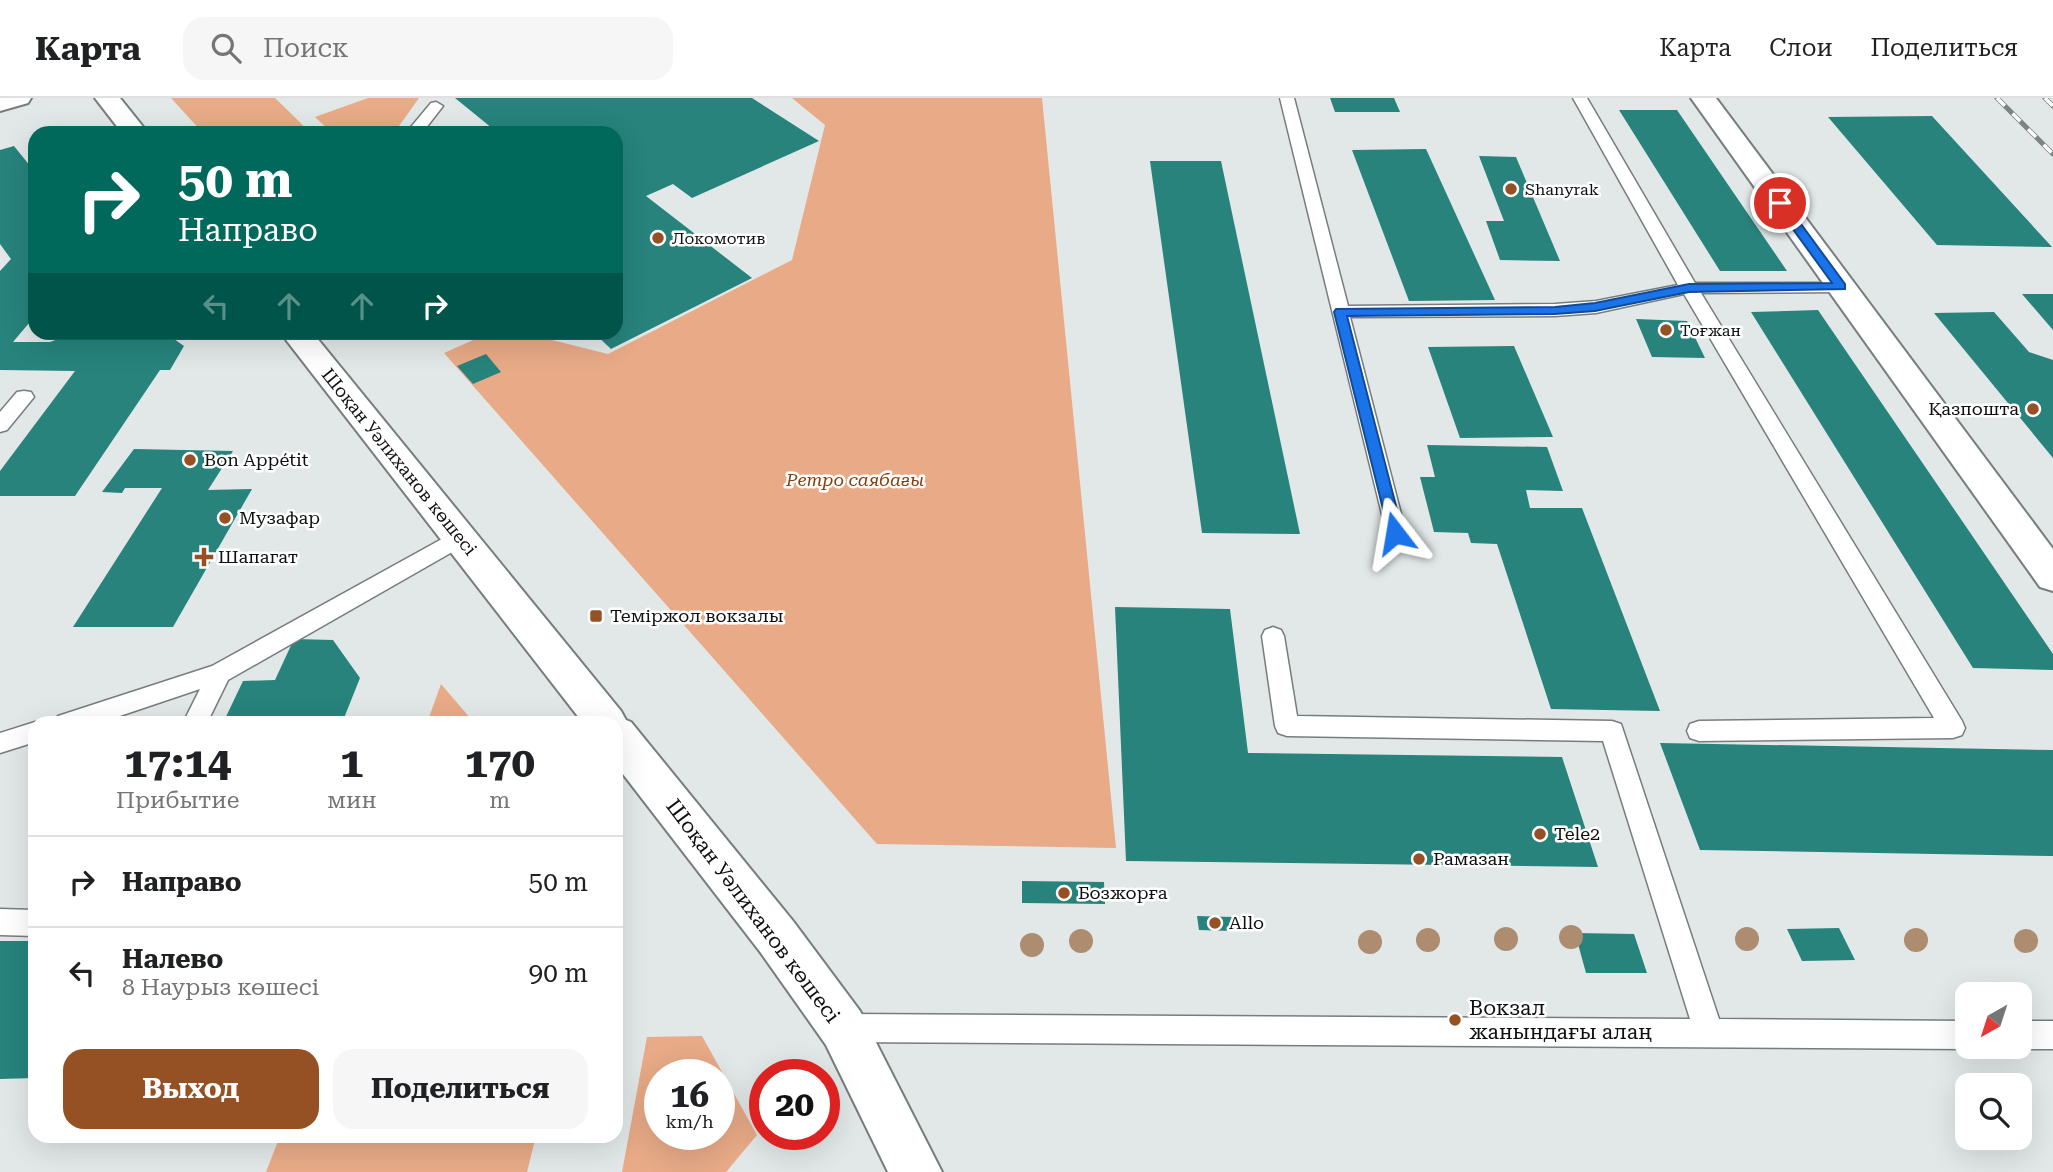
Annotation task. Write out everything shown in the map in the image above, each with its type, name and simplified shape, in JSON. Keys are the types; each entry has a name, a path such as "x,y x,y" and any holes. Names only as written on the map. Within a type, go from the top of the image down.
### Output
{"street":[{"path":"0,104 19,98"},
{"path":"107,98 129,126"},
{"path":"1703,98 2053,577"},
{"name":"Шоқан Уәлиханов көшесі","path":"301,340 601,716"},
{"name":"Шоқан Уәлиханов көшесі","path":"623,743 777,937 843,1028 916,1172"}],"lane":[{"path":"1287,98 1395,533"},
{"path":"1580,98 1689,288 1953,727 1699,731"},
{"path":"420,126 436,106"},
{"path":"1340,312 1555,310 1595,307 1689,288 1841,286"},
{"path":"0,425 24,397"},
{"path":"88,716 220,673 460,537"},
{"path":"1273,636 1287,726 1612,731 1709,1033"},
{"path":"198,716 220,673"},
{"path":"0,743 28,734"},
{"path":"0,922 28,923"},
{"path":"843,1028 1955,1035"},
{"path":"2032,1035 2053,1035"}],"green space":[{"path":"171,98 275,98 304,126 197,126"},
{"path":"368,98 419,98 399,126 325,126 315,117"},
{"name":"Ретро саябағы","path":"792,98 1042,98 1116,848 877,844 444,353 473,340 552,340 608,354 792,260 825,125"},
{"path":"441,684 468,716 430,716"},
{"path":"702,1036 715,1059 644,1059 644,1150 735,1150 735,1095 749,1121 749,1145 726,1172 622,1172 647,1037"},
{"path":"277,1143 534,1143 527,1172 266,1172"}],"building":[{"name":"Локомотив","path":"455,98 752,98 819,141 692,198 673,184 646,196 752,278 611,349 601,340 623,340 623,126 489,126"},
{"path":"1330,98 1394,98 1400,112 1335,112"},
{"path":"1619,110 1677,110 1787,271 1720,271"},
{"path":"1932,116 2052,247 1937,245 1828,117"},
{"path":"14,146 28,163 28,324 13,342 175,340 184,346 170,370 160,370 75,496 0,496 0,471 75,371 0,370 0,271 11,259 0,244 0,150"},
{"path":"1426,149 1495,300 1409,301 1352,150"},
{"name":"Shanyrak","path":"1479,156 1516,157 1560,261 1500,260 1486,221 1504,221"},
{"path":"1150,161 1221,161 1300,534 1202,533"},
{"path":"2022,294 2053,294 2053,330"},
{"path":"1818,310 2053,654 2053,670 1973,668 1751,312"},
{"name":"Қазпошта","path":"1994,312 2029,352 2053,360 2053,458 1934,313"},
{"name":"Тоғжан","path":"1636,319 1687,321 1705,358 1652,357"},
{"path":"1514,346 1553,437 1460,438 1428,347"},
{"path":"486,354 501,372 473,384 457,366"},
{"path":"1427,445 1547,447 1563,491 1526,490 1530,508 1582,508 1660,711 1551,709 1497,544 1471,543 1468,533 1434,532 1420,477 1435,477"},
{"path":"134,449 233,451 208,490 252,489 173,627 73,627 162,488 125,488 122,493 102,492"},
{"path":"1115,607 1230,609 1248,753 1562,757 1598,867 1126,861"},
{"path":"294,639 333,640 360,678 345,716 226,716 243,681 275,680"},
{"path":"1660,743 2053,750 2053,856 1700,850"},
{"name":"Бозжорға","path":"1022,881 1104,882 1105,904 1022,903"},
{"path":"1197,916 1232,917 1233,931 1199,930"},
{"path":"1839,928 1855,960 1802,961 1787,929"},
{"path":"1575,933 1634,934 1647,973 1586,973"},
{"path":"0,941 28,941 28,1078 0,1079"}],"railway":[{"path":"1997,98 2053,154"},
{"path":"2045,98 2053,106"}],"place":[{"name":"Shanyrak","path":"1511,189"},
{"name":"Локомотив","path":"658,238"},
{"name":"Тоғжан","path":"1666,330"},
{"name":"Қазпошта","path":"2033,409"},
{"name":"Bon Appétit","path":"190,460"},
{"name":"Музафар","path":"225,518"},
{"name":"Шапагат","path":"204,557"},
{"name":"Теміржол вокзалы","path":"596,616"},
{"name":"Tele2","path":"1540,834"},
{"name":"Рамазан","path":"1419,859"},
{"name":"Бозжорға","path":"1064,893"},
{"name":"Allo","path":"1215,923"},
{"name":"Вокзал жанындағы алаң","path":"1455,1020"}],"route":[{"path":"1395,533 1340,312 1555,310 1595,307 1689,288 1841,286 1780,203"}]}
